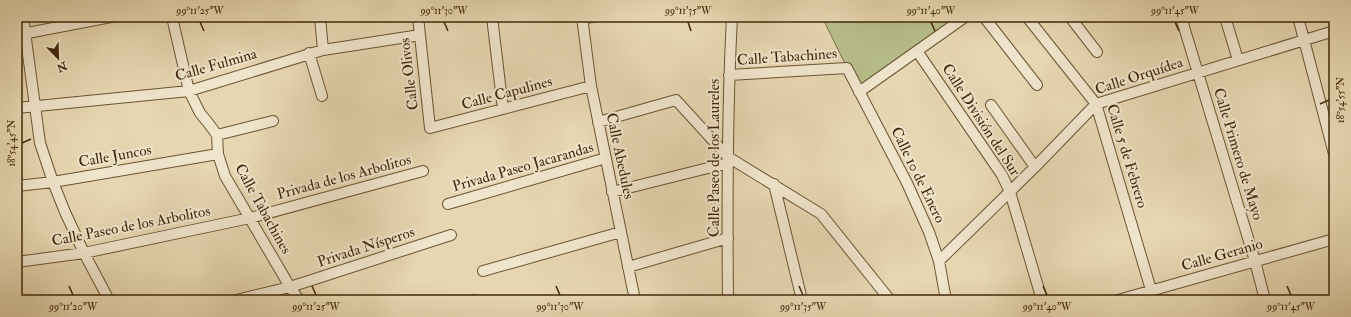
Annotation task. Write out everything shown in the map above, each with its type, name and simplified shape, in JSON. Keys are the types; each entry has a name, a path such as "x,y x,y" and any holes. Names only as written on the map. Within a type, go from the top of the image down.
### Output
{"street":[{"path":"23,17 21,34 40,143 53,182 84,253 109,300"},
{"path":"21,34 111,17"},
{"path":"172,17 190,91 200,113 217,135 273,121"},
{"path":"320,17 323,50"},
{"name":"Calle Olivos","path":"418,17 430,128"},
{"path":"492,17 503,109"},
{"path":"582,18 593,17"},
{"name":"Calle Paseo de los Laureles","path":"728,300 729,75 732,17"},
{"path":"859,92 966,17"},
{"path":"984,17 1037,85"},
{"name":"Calle 5 de Febrero","path":"1027,17 1096,104 1153,295"},
{"path":"1070,17 1097,52"},
{"name":"Calle Primero de Mayo","path":"1181,17 1266,300"},
{"path":"1225,17 1238,60"},
{"path":"1298,17 1334,154"},
{"name":"Calle Abedules","path":"582,18 591,86 635,300"},
{"name":"Calle Orquídea","path":"939,262 1096,104 1334,31"},
{"name":"Calle Fulmina","path":"17,108 190,91 309,53 420,35"},
{"name":"Calle División del Sur","path":"917,51 1002,175 1010,192 1042,300"},
{"path":"309,53 322,96"},
{"name":"Calle Tabachines","path":"729,75 847,68"},
{"name":"Calle 10 de Enero","path":"847,68 907,183 929,232 939,262 946,300"},
{"name":"Calle Capulines","path":"430,128 591,86"},
{"path":"598,122 676,100 728,160 774,184 821,214 890,300"},
{"path":"991,105 1035,167"},
{"name":"Calle Tabachines","path":"217,135 218,154 225,176 299,300"},
{"name":"Calle Juncos","path":"17,186 53,182 218,154"},
{"name":"Privada Paseo Jacarandas","path":"448,204 606,158"},
{"path":"612,192 728,160"},
{"name":"Privada de los Arbolitos","path":"250,218 423,170"},
{"path":"774,184 802,300"},
{"name":"Calle Paseo de los Arbolitos","path":"17,262 84,253 250,218"},
{"path":"483,271 621,232"},
{"name":"Privada Nísperos","path":"236,300 290,287 451,235"},
{"path":"628,267 728,238"},
{"name":"Calle Geranio","path":"1118,300 1153,295 1255,261 1334,239"}],"green space":[{"path":"822,17 965,17 859,92"}]}
